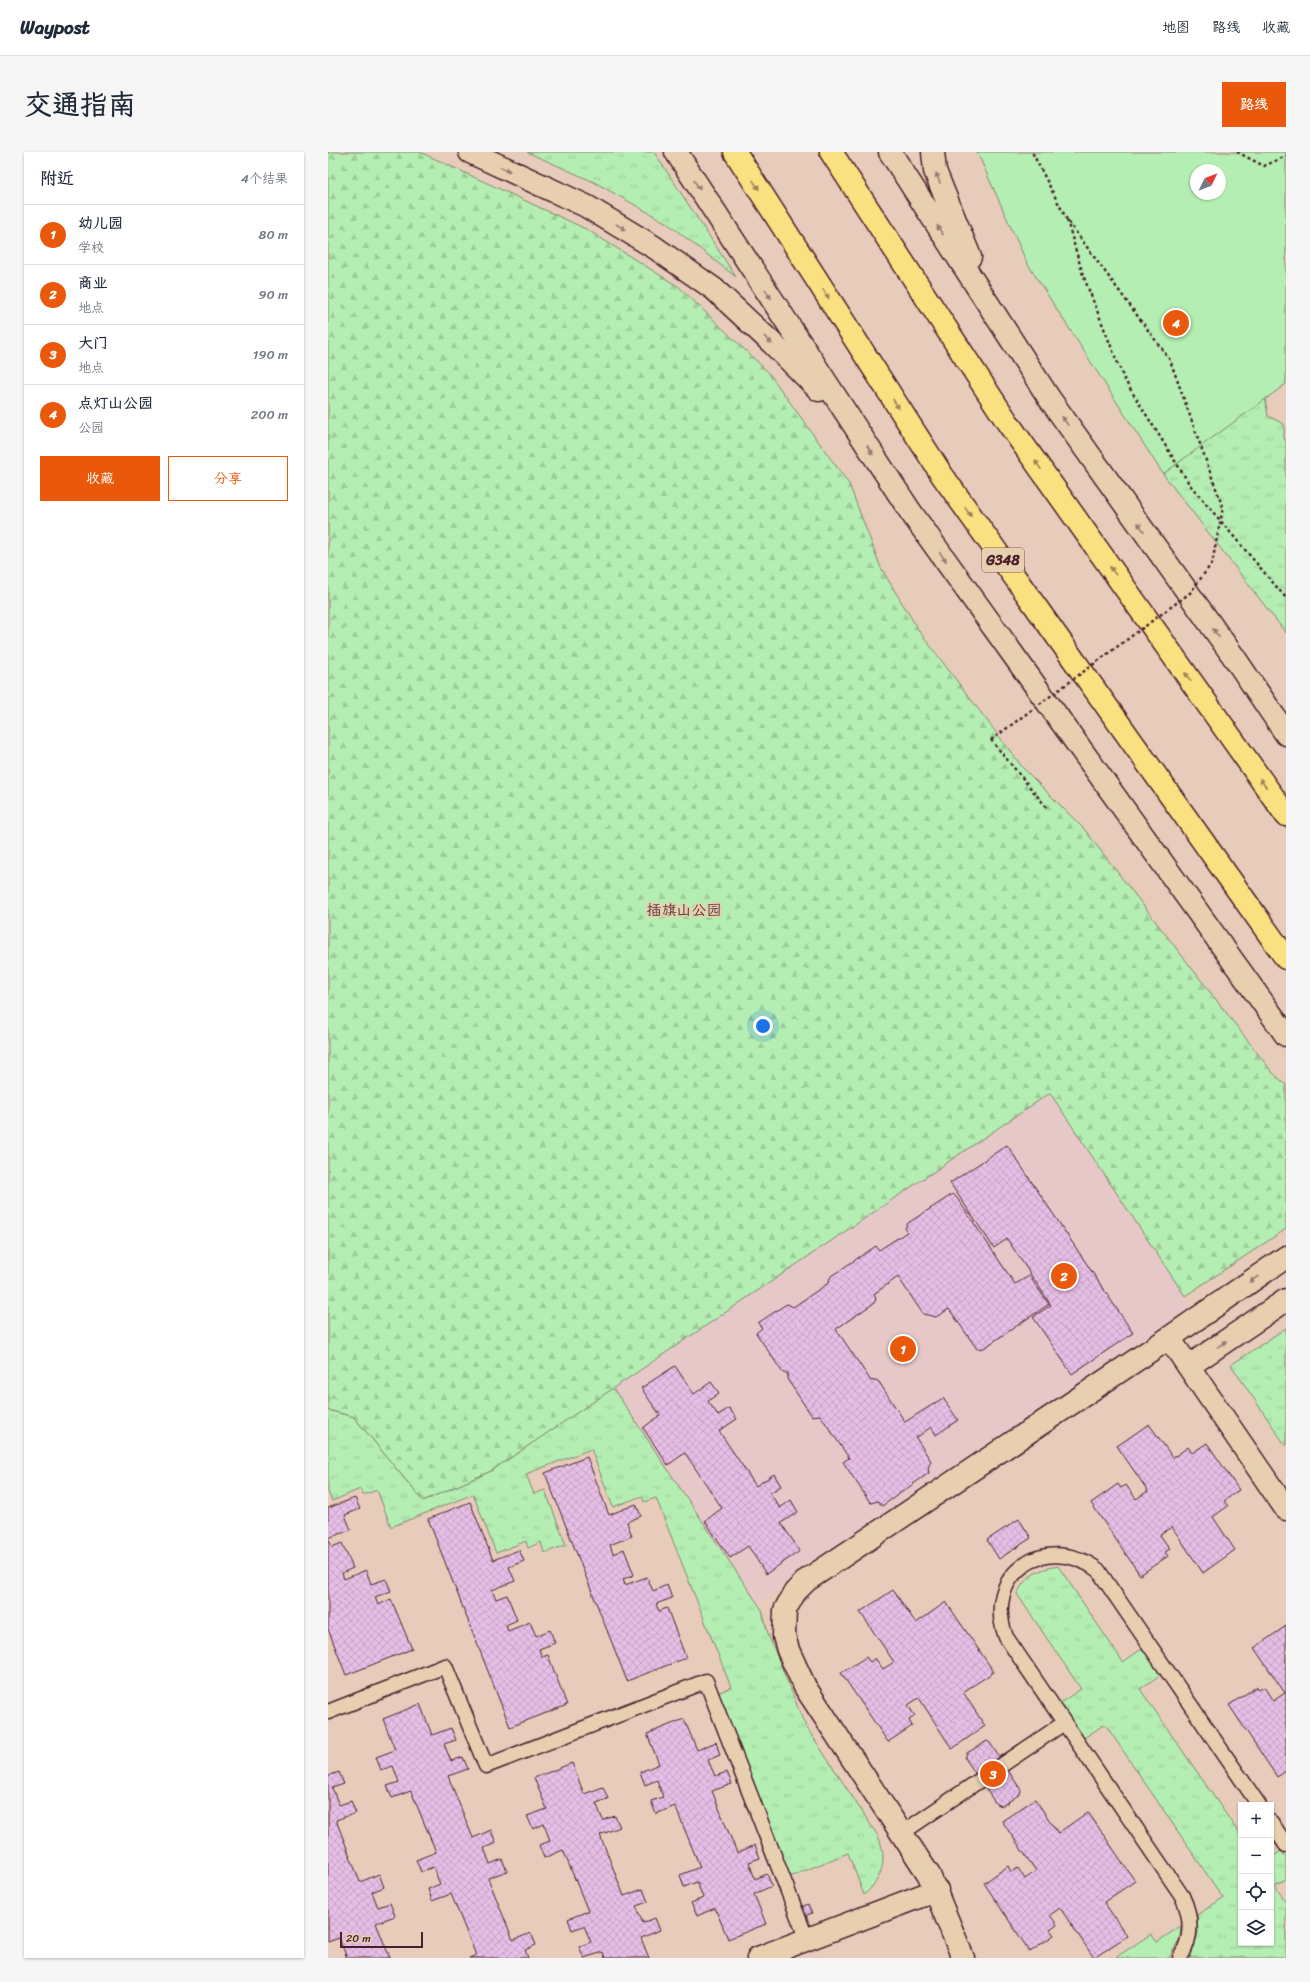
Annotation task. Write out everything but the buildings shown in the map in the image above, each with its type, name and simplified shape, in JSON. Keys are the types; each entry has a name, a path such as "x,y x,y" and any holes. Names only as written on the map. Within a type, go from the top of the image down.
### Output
{"highway":[{"name":"G348","path":"735,152 942,475 1286,958"},
{"path":"831,152 1008,423 1286,815"}],"street":[{"path":"470,152 586,206 654,247 714,289 772,343 853,424"},
{"path":"676,152 915,518 1286,1035"},
{"path":"890,152 1049,398 1236,660 1286,734"},
{"path":"933,152 935,171 989,305"},
{"path":"1236,660 1286,748"},
{"path":"964,1958 937,1890 902,1833 801,1681 784,1636 783,1622 789,1600 794,1592 807,1580 1170,1338 1286,1257"},
{"path":"1189,1366 1286,1300"},
{"path":"1170,1338 1286,1509"},
{"path":"758,1958 937,1890"}],"lane":[{"path":"1180,1958 1186,1946 1190,1932 1189,1913 1182,1896 1008,1641 1001,1622 1003,1592 1012,1576 1026,1563 1054,1554 1081,1559 1098,1570 1104,1576 1257,1802"},
{"path":"328,1712 446,1666 486,1766 706,1681 807,1940"},
{"path":"902,1833 1064,1723"},
{"path":"1274,1827 1286,1845"}],"path":[{"path":"1032,152 1067,220 1170,360 1223,508 1212,563 1190,592 991,740 1048,809"},
{"path":"1237,152 1264,166 1286,156"},
{"path":"1067,220 1083,275 1124,379 1190,485 1286,598"}],"shaded area":[{"path":"1050,1093 1194,1309 758,1603 613,1388"}],"green space":[{"name":"插旗山公园","path":"328,152 420,152 586,229 679,287 768,372 849,484 881,568 919,631 1023,768 1084,829 1272,1072 1286,1085 1286,1229 1185,1296 1050,1093 491,1471 423,1501 354,1417 328,1410"},
{"path":"527,152 654,152 736,277 667,223 594,182"},
{"path":"977,152 1286,152 1286,384 1163,474 1027,263"},
{"path":"1265,398 1268,416 1284,424 1284,439 1286,440 1286,633 1163,474"},
{"path":"1286,1328 1286,1446 1231,1365"},
{"path":"613,1388 762,1610 768,1634 805,1725 878,1836 883,1853 882,1868 876,1882 864,1895 848,1853 789,1877 718,1693 731,1687 656,1498 644,1502 642,1496 613,1507 591,1449 526,1474 534,1494 545,1490 566,1545 544,1553 541,1542 528,1548 526,1541 496,1553 473,1494 391,1527 377,1490 363,1495 360,1489 332,1501 328,1492 328,1410 354,1417 423,1501 491,1471"},
{"path":"1058,1566 1123,1662 1143,1648 1161,1674 1140,1689 1238,1832 1238,1946 1274,1946 1274,1856 1281,1851 1286,1858 1286,1879 1275,1886 1286,1902 1286,1958 1190,1958 1198,1933 1197,1915 1223,1898 1105,1724 1084,1738 1060,1703 1081,1689 1017,1594 1028,1578 1045,1569"},
{"path":"1181,1926 1180,1938 1169,1958 1115,1958 1151,1934 1157,1942"}],"place":[{"name":"点灯山公园","path":"1176,323"},
{"name":"商业","path":"1064,1276"},
{"name":"幼儿园","path":"903,1349"},
{"name":"大门","path":"993,1774"}]}
